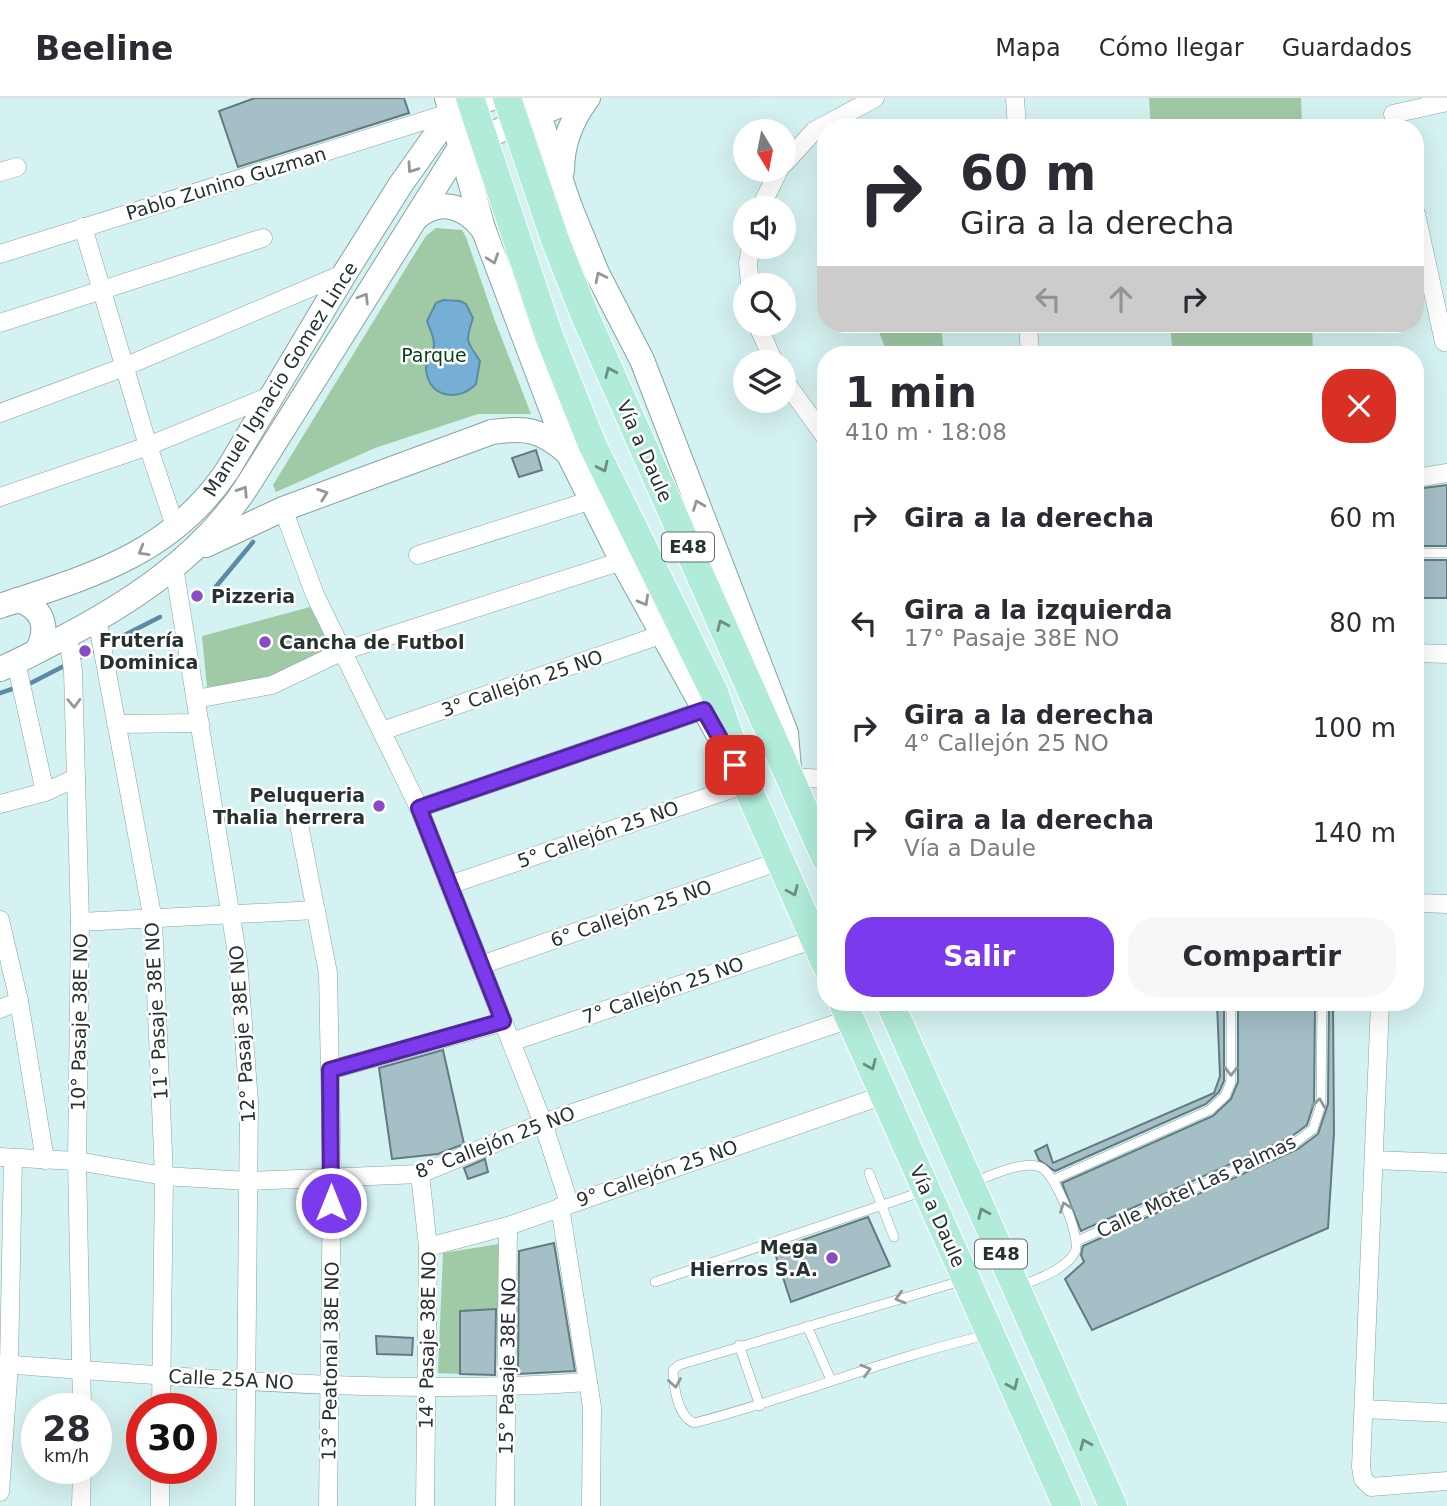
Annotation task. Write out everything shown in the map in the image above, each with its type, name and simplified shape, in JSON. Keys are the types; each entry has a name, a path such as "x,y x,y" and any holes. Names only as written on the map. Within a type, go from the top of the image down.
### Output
{"main road":[{"path":"456,103 492,98"},
{"name":"Vía a Daule","path":"507,98 555,240 586,318 817,838"},
{"path":"461,146 535,106 577,98"},
{"path":"562,182 562,158 567,133 588,98"},
{"name":"E48","path":"456,103 461,146 483,228 568,453 622,561 746,784"},
{"name":"E48","path":"456,103 592,444 714,692 746,784 817,944"},
{"name":"Manuel Ignacio Gomez Lince","path":"8,603 118,564 149,548 199,508 217,486 275,394 345,273 456,103"},
{"name":"E48","path":"535,106 570,207"},
{"name":"Manuel Ignacio Gomez Lince","path":"12,663 97,619 193,551 240,496 461,146"},
{"path":"483,228 486,211 495,196 518,184 544,184 559,193 570,207"},
{"path":"412,221 425,210 441,205 458,207 472,215 483,228"},
{"name":"Vía a Daule","path":"570,207 597,273 642,360 786,733 790,777"},
{"path":"193,551 283,509 492,432 515,429 534,431 551,438 568,453"},
{"path":"8,603 32,606 42,620 44,636 12,663"},
{"name":"Vía a Daule","path":"847,1011 1067,1506"},
{"name":"E48","path":"894,1011 1113,1506"}],"street":[{"path":"836,119 875,98"},
{"path":"1015,98 1016,119"},
{"path":"1400,119 1447,102"},
{"name":"Pablo Zunino Guzman","path":"0,254 456,103"},
{"path":"796,151 817,129"},
{"path":"83,227 148,446 176,529"},
{"path":"0,323 263,238"},
{"path":"1424,248 1446,342"},
{"path":"0,414 124,367 345,273"},
{"path":"0,497 148,446 275,394"},
{"path":"796,397 817,426"},
{"path":"1424,477 1447,473"},
{"path":"418,555 592,500"},
{"path":"283,509 315,595 419,808 543,1123 565,1205 592,1407 591,1506"},
{"path":"196,699 272,685 343,651 622,561"},
{"name":"12° Pasaje 38E NO","path":"174,567 238,960 249,1102 245,1506"},
{"name":"11° Pasaje 38E NO","path":"97,619 153,920 164,1177 161,1393"},
{"name":"3° Callejón 25 NO","path":"382,731 663,634"},
{"name":"10° Pasaje 38E NO","path":"68,636 73,671 80,922 77,1161 82,1393"},
{"path":"1424,653 1447,654"},
{"path":"12,663 45,792"},
{"path":"419,808 704,710"},
{"path":"116,724 200,723"},
{"path":"790,777 817,778"},
{"path":"0,804 45,792 76,778"},
{"name":"5° Callejón 25 NO","path":"449,885 746,784"},
{"name":"13° Peatonal 38E NO","path":"294,799 328,972 332,1178 328,1506"},
{"name":"6° Callejón 25 NO","path":"481,965 780,861"},
{"path":"1424,903 1447,904"},
{"path":"80,922 316,910"},
{"path":"0,920 19,1002 45,1160"},
{"name":"7° Callejón 25 NO","path":"511,1042 815,939"},
{"path":"0,1009 19,1002"},
{"name":"8° Callejón 25 NO","path":"6,1158 77,1161 164,1177 248,1181 420,1174 543,1123 847,1011"},
{"path":"1380,1011 1361,1466 1363,1479 1371,1487 1447,1481"},
{"path":"330,1070 503,1021"},
{"name":"9° Callejón 25 NO","path":"428,1247 508,1226 884,1095"},
{"path":"0,1492 5,1365 6,1158"},
{"path":"1374,1160 1447,1163"},
{"name":"14° Pasaje 38E NO","path":"420,1174 428,1247 425,1506"},
{"name":"15° Pasaje 38E NO","path":"505,1506 508,1226"},
{"name":"Calle 25A NO","path":"5,1365 330,1384 506,1388 588,1382"},
{"path":"1364,1409 1447,1413"},
{"path":"81,1506 82,1484"},
{"path":"160,1484 160,1506"}],"lane":[{"path":"1424,553 1447,553"},
{"path":"1055,1179 1210,1110 1225,1096 1231,1082 1231,1011"},
{"name":"Calle Motel Las Palmas","path":"1077,1241 1295,1143 1313,1129 1321,1104 1322,1011"},
{"path":"970,1183 1031,1165 1042,1167 1055,1179 1077,1241 1075,1252 1064,1264 1016,1288"},
{"path":"869,1174 894,1237"},
{"path":"655,1282 926,1190"},
{"path":"966,1279 679,1365 673,1370 680,1410 685,1419 694,1423 760,1406 831,1380 990,1334"},
{"path":"807,1326 831,1380"},
{"path":"739,1345 760,1406"}],"green space":[{"path":"1149,98 1301,98 1302,119 1150,119"},
{"name":"Parque","path":"436,228 462,230 466,237 531,414 478,414 375,448 276,492 273,485 426,236"},
{"path":"879,333 942,333 943,346 885,346"},
{"path":"1171,333 1312,333 1313,346 1172,346"},
{"name":"Cancha de Futbol","path":"310,607 332,649 271,678 207,687 202,636"},
{"path":"499,1244 499,1308 459,1311 460,1374 438,1373 443,1253"}],"water":[{"path":"443,300 466,304 473,318 468,341 480,361 476,384 469,390 453,395 433,387 426,370 434,345 427,321 436,303"}],"building":[{"path":"255,98 404,98 409,113 238,167 219,111"},
{"path":"536,450 542,470 519,477 512,458"},
{"path":"1447,485 1447,546 1424,546 1424,488"},
{"path":"1424,560 1447,560 1447,598 1424,598"},
{"path":"1217,1011 1224,1011 1224,1081 1219,1092 1206,1104 1055,1171 1039,1160 1035,1151 1047,1145 1053,1163 1214,1093 1220,1076"},
{"path":"1238,1011 1315,1011 1314,1103 1307,1125 1291,1137 1081,1231 1062,1183 1213,1116 1231,1099 1238,1082"},
{"path":"1329,1011 1333,1011 1334,1133 1328,1228 1092,1330 1065,1279 1084,1262 1081,1255 1083,1246 1298,1149 1318,1134 1328,1104"},
{"path":"443,1050 464,1144 438,1154 392,1159 379,1068"},
{"path":"485,1159 488,1172 468,1179 464,1168"},
{"name":"Mega Hierros S.A.","path":"868,1217 890,1266 791,1302 774,1250"},
{"path":"554,1243 575,1371 518,1374 519,1251"},
{"path":"496,1309 495,1375 460,1374 460,1311"},
{"path":"376,1336 413,1338 412,1355 377,1354"}],"waterway":[{"path":"214,589 253,542"},
{"path":"105,645 160,617"},
{"path":"77,659 97,649"},
{"path":"27,685 66,665"},
{"path":"0,693 18,687"}],"place":[{"name":"Pizzeria","path":"197,596"},
{"name":"Cancha de Futbol","path":"265,642"},
{"name":"Frutería Dominica","path":"85,651"},
{"name":"Peluqueria Thalia herrera","path":"379,806"},
{"name":"Mega Hierros S.A.","path":"832,1258"}],"route":[{"path":"331,1203 330,1070 503,1021 419,808 704,710 735,765"}]}
